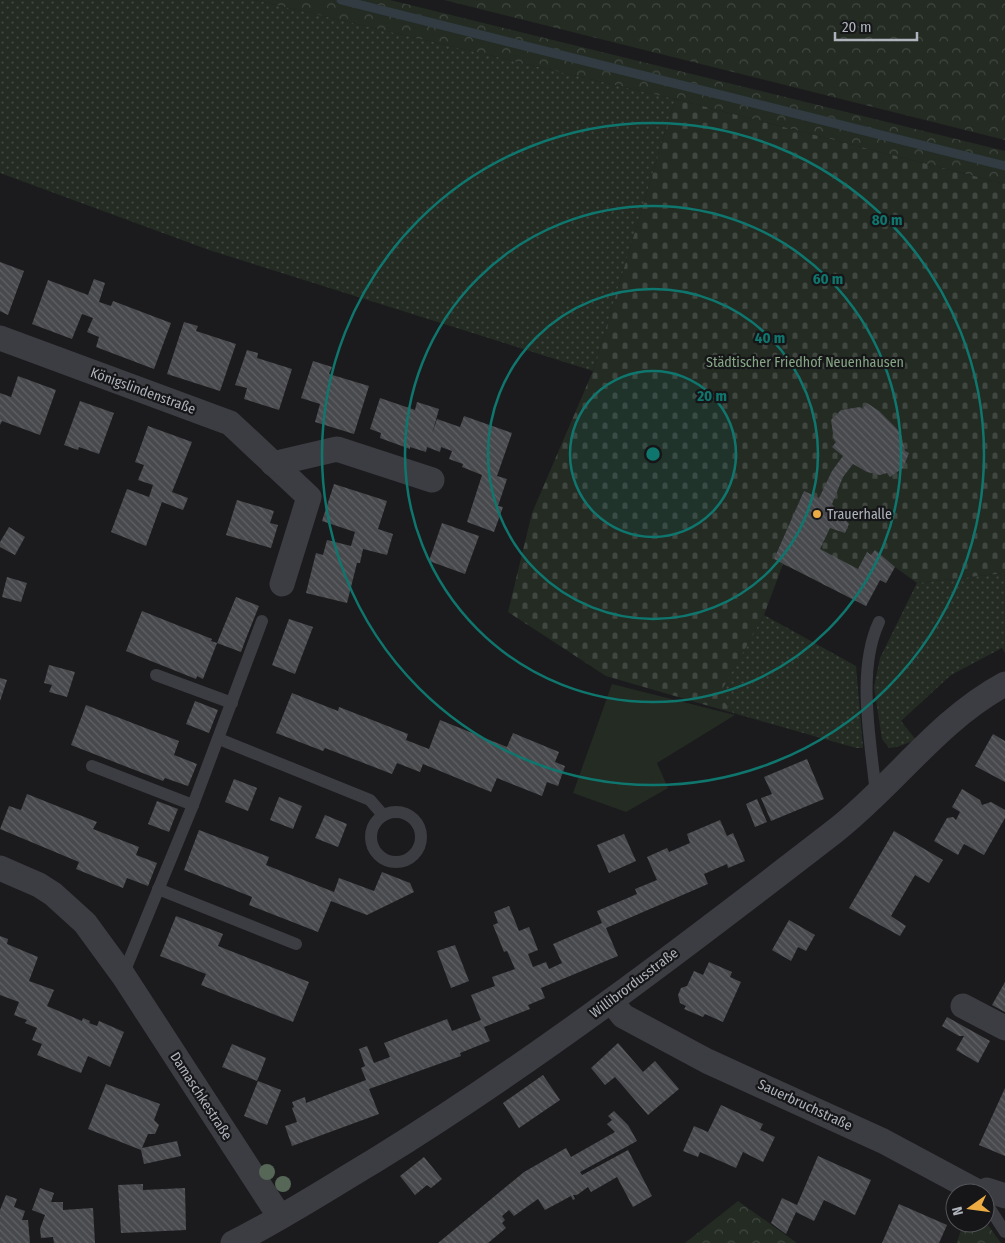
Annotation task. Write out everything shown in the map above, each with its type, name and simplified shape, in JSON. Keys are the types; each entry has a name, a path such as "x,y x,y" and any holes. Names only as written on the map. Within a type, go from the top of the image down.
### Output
{"street":[{"name":"Königslindenstraße","path":"0,338 230,423 310,498 282,584"},
{"path":"273,464 337,449 432,480"},
{"name":"Willibrordusstraße","path":"233,1243 280,1218 435,1123 611,1001 836,830 876,796 947,725 987,694 1005,684"},
{"name":"Damaschkestraße","path":"0,868 40,886 65,903 85,923 123,974 280,1218"},
{"name":"Sauerbruchstraße","path":"611,1001 623,1016 682,1047 883,1141 961,1183"},
{"path":"963,1006 1005,1028"}],"lane":[{"path":"123,974 220,739 262,622"},
{"path":"876,796 866,674 870,646 879,622"},
{"path":"156,675 232,703"},
{"path":"220,739 370,800 383,815"},
{"path":"92,766 193,805"},
{"path":"399,811 415,819 419,826 421,842 413,856 397,862 382,858 376,852 371,836 376,821 383,815 399,811"},
{"path":"158,889 296,944"},
{"path":"995,1216 1005,1232"}],"green space":[{"path":"0,0 255,0 675,99 593,371 209,250 0,173"},
{"path":"255,0 390,0 1005,151 1005,184 675,99"},
{"path":"444,0 1005,0 1005,140"},
{"name":"Städtischer Friedhof Neuenhausen","path":"675,99 1005,184 1005,573 917,583 895,567 886,583 880,580 866,606 783,564 764,615 719,695 733,713 606,676 508,612 532,513 593,371"},
{"path":"1005,573 1005,653 1002,648 951,675 901,721 916,740 889,748 882,739 874,687 880,658 917,583"},
{"path":"764,615 856,666 863,748 856,748 733,713 718,695"},
{"path":"612,684 735,715 657,763 668,788 626,812 573,793"},
{"path":"738,1201 797,1243 685,1243"},
{"path":"960,1233 994,1233 1001,1243 957,1243"}],"building":[{"path":"0,262 24,271 8,315 0,311"},
{"path":"94,279 105,283 99,302 111,306 113,301 171,323 154,369 96,347 99,337 87,332 93,318 82,314 72,339 32,324 48,280 88,295"},
{"path":"184,322 198,326 196,331 236,344 220,391 167,374"},
{"path":"247,350 258,353 257,358 292,369 279,410 244,399 247,388 235,385"},
{"path":"313,361 332,367 329,374 369,386 354,434 315,422 320,404 301,398"},
{"path":"18,376 56,390 40,435 2,421 0,425 0,393 11,397"},
{"path":"380,398 415,410 417,402 439,409 432,434 437,419 460,427 464,416 512,433 497,476 507,479 498,506 503,507 494,532 467,522 482,475 462,467 463,464 449,459 452,451 441,447 440,452 427,447 426,452 410,447 410,449 380,438 381,433 370,429"},
{"path":"80,401 114,413 99,454 79,447 78,450 64,445"},
{"name":"Trauerhalle","path":"867,403 879,411 896,428 901,434 905,451 909,453 903,468 890,477 887,473 880,475 867,472 853,464 843,477 832,504 849,524 845,533 830,528 820,549 858,569 867,552 871,555 875,550 895,567 886,583 880,580 866,606 774,559 804,491 819,498 832,471 843,456 832,447 836,442 834,440 831,420 841,410 860,407 863,409"},
{"path":"148,426 192,442 172,492 188,498 183,510 162,502 146,546 111,532 127,489 149,497 153,485 138,480 144,465 135,462"},
{"path":"334,484 387,501 378,529 393,534 387,555 363,549 360,563 357,563 347,603 306,593 316,553 323,555 327,540 351,546 355,532 322,521"},
{"path":"237,500 274,511 270,523 278,525 271,548 226,535"},
{"path":"442,523 479,536 465,574 429,561"},
{"path":"9,527 25,537 15,555 0,547 0,542"},
{"path":"7,577 27,583 21,602 2,597"},
{"path":"236,597 259,606 241,652 217,643"},
{"path":"142,611 212,639 211,641 217,643 203,679 197,676 196,679 126,651"},
{"path":"289,619 313,627 295,674 272,665"},
{"path":"49,665 75,672 67,697 49,692 52,685 44,683"},
{"path":"0,678 7,680 0,701"},
{"path":"292,693 338,711 339,707 408,734 406,740 429,749 440,720 507,747 513,733 559,752 555,762 565,766 558,786 547,782 542,796 497,778 491,792 423,764 420,772 397,763 392,774 325,748 323,751 276,733"},
{"path":"195,701 218,710 209,733 186,724"},
{"path":"86,705 179,741 174,755 197,764 188,786 165,778 163,781 71,745"},
{"path":"993,734 1005,741 1005,782 975,766"},
{"path":"807,759 824,799 771,821 761,798 772,794 764,777"},
{"path":"234,779 257,788 248,811 225,802"},
{"path":"962,789 980,800 982,805 991,802 1005,810 1005,818 984,855 964,844 958,855 934,841 947,818 953,817 956,820 960,812 952,807"},
{"path":"27,794 97,822 93,829 139,847 136,855 157,863 148,886 127,878 123,888 76,869 79,862 0,829 9,806 21,810"},
{"path":"279,797 302,806 293,829 270,820"},
{"path":"757,799 767,822 755,827 746,804"},
{"path":"157,801 178,809 169,832 148,824"},
{"path":"325,815 347,824 338,847 315,838"},
{"path":"720,820 727,836 733,833 745,861 728,868 727,864 704,874 708,884 606,928 618,956 541,988 545,998 528,1005 530,1009 484,1027 490,1041 460,1053 461,1056 369,1089 379,1114 292,1146 285,1126 297,1122 292,1102 305,1097 306,1103 366,1080 361,1068 365,1066 359,1049 367,1046 374,1063 390,1057 384,1043 447,1019 452,1031 481,1020 471,995 495,986 492,977 515,969 507,951 504,952 493,925 498,923 494,912 509,906 519,931 529,927 538,950 528,954 533,967 546,962 549,969 562,963 553,944 602,923 597,911 637,894 635,889 657,880 647,857 667,848 669,852 690,843 687,834"},
{"path":"199,830 269,857 266,865 334,892 339,878 374,891 382,872 410,883 414,892 367,915 331,901 318,932 249,905 252,897 184,870"},
{"path":"894,831 943,860 929,883 915,875 891,916 906,926 900,936 849,908"},
{"path":"624,834 636,861 609,873 597,845"},
{"path":"176,916 223,934 218,946 309,982 293,1022 201,985 206,974 160,956"},
{"path":"789,920 815,935 806,951 798,947 791,961 772,950"},
{"path":"0,936 8,939 7,944 38,957 29,981 54,990 47,1006 82,1021 83,1018 97,1026 99,1021 124,1032 110,1067 88,1056 81,1073 37,1055 42,1044 32,1040 37,1028 25,1023 27,1020 14,1015 19,1002 0,995"},
{"path":"455,945 469,981 451,988 437,951"},
{"path":"709,962 732,972 730,977 741,982 723,1022 705,1014 703,1017 684,1009 686,1006 680,1003 678,995 681,988 687,986 694,971 703,975"},
{"path":"1005,982 1005,1012 992,1005"},
{"path":"947,1017 990,1041 978,1063 956,1050 964,1036 959,1036 942,1026"},
{"path":"618,1043 643,1072 655,1061 679,1089 648,1115 615,1077 605,1085 591,1068"},
{"path":"232,1044 266,1058 257,1081 222,1067"},
{"path":"543,1075 560,1100 519,1128 503,1103"},
{"path":"258,1081 281,1090 267,1125 244,1116"},
{"path":"106,1084 160,1104 154,1120 159,1125 155,1134 148,1134 142,1148 177,1141 181,1156 144,1164 141,1150 88,1129"},
{"path":"1005,1088 1005,1156 979,1145"},
{"path":"721,1105 763,1124 760,1130 775,1137 763,1162 743,1152 736,1168 700,1152 698,1157 683,1151 694,1126 708,1132"},
{"path":"614,1111 628,1125 637,1141 580,1172 582,1175 628,1150 652,1196 633,1207 617,1177 591,1192 588,1187 577,1195 573,1195 575,1199 573,1200 571,1196 545,1210 538,1199 514,1216 509,1210 502,1216 505,1220 502,1223 506,1228 488,1243 438,1243 524,1172 566,1148 571,1157 615,1132 607,1124 612,1120 608,1116"},
{"path":"818,1156 871,1180 855,1215 824,1200 814,1221 796,1212 786,1234 771,1223 782,1198 797,1205"},
{"path":"424,1157 442,1179 431,1188 427,1185 415,1195 400,1176"},
{"path":"143,1184 143,1190 185,1188 186,1230 121,1233 118,1185"},
{"path":"40,1188 54,1193 51,1202 63,1202 63,1210 93,1208 95,1243 54,1243 53,1237 41,1238 40,1229 45,1215 32,1210"},
{"path":"6,1195 17,1199 14,1207 25,1211 22,1220 28,1220 30,1243 0,1243 0,1210"},
{"path":"899,1204 945,1224 945,1230 939,1243 882,1243"}],"waterway":[{"path":"341,0 1005,166"}],"place":[{"name":"Trauerhalle","path":"817,514"}]}
